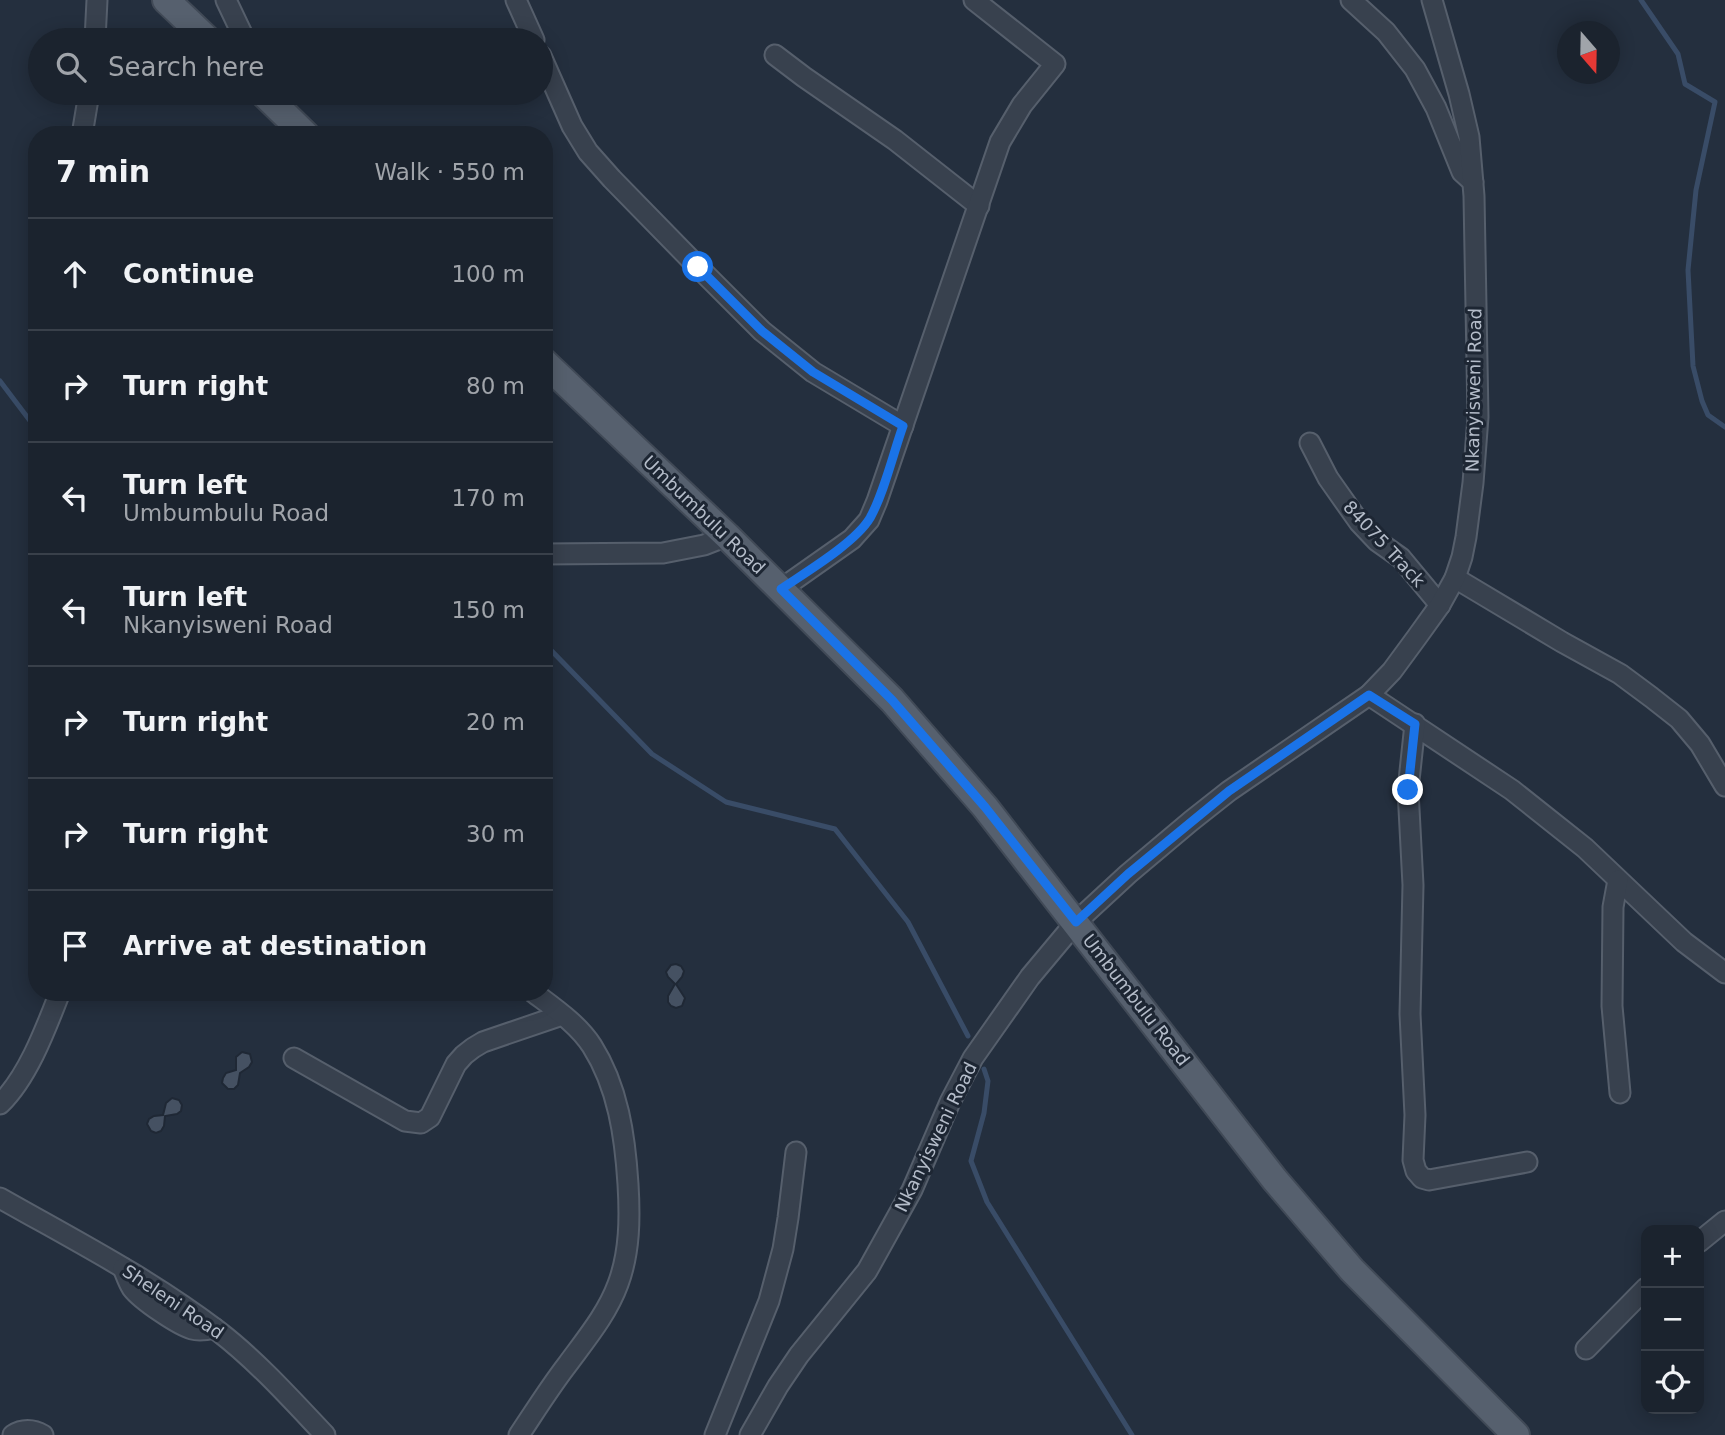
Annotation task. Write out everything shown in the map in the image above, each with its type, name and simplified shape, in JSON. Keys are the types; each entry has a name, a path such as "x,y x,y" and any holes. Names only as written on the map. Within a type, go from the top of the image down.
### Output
{"main road":[{"path":"166,0 195,28"},
{"path":"275,105 297,126"},
{"name":"Umbumbulu Road","path":"553,371 727,536 901,709 985,807 1276,1180 1352,1270 1516,1435"}],"street":[{"path":"96,28 97,0"},
{"path":"226,0 239,28"},
{"path":"516,0 529,28"},
{"path":"781,589 852,539 869,520 1000,142 1010,124 1055,64 974,0"},
{"path":"1351,0 1386,32 1415,69 1436,107 1462,172 1473,183"},
{"name":"Nkanyisweni Road","path":"750,1435 799,1355 867,1271 912,1190 950,1102 973,1058 1030,977 1076,922 1128,874 1229,791 1369,695 1392,671 1440,605 1455,578 1462,557 1472,496 1478,417 1473,183 1469,137 1432,0"},
{"path":"775,55 895,140 979,206"},
{"path":"553,83 572,127 588,152 762,331 813,372 903,426"},
{"path":"84,126 87,105"},
{"name":"84075 Track","path":"1310,443 1328,478 1359,523 1377,541 1402,558 1440,605"},
{"path":"553,554 663,553 704,545 727,536"},
{"path":"1455,578 1620,674 1651,697 1686,727 1725,786"},
{"path":"1369,695 1512,790 1585,848 1684,942 1725,973"},
{"path":"1415,724 1408,790 1413,885 1410,1014 1415,1115 1413,1160 1416,1171 1422,1178 1429,1180 1527,1162"},
{"path":"1618,880 1614,907 1612,1006 1620,1093"},
{"path":"0,1104 29,1063 56,1001"},
{"path":"519,1435 597,1325 618,1285 629,1233 625,1141 616,1101 591,1045 581,1032 544,1001"},
{"path":"294,1058 405,1121 421,1123 427,1121 434,1111 456,1064 464,1055 483,1042 562,1015"},
{"path":"715,1435 769,1301 788,1218 796,1152"},
{"name":"Sheleni Road","path":"0,1198 167,1294 214,1328 251,1360 325,1435"},
{"path":"1704,1238 1725,1221"},
{"path":"1586,1349 1641,1293"},
{"path":"13,1435 29,1430 43,1435"}],"building":[{"path":"676,964 684,971 676,984 685,998 682,1006 676,1008 668,1002 668,996 675,984 666,972 671,965"},
{"path":"242,1052 250,1054 252,1062 240,1073 238,1085 234,1089 228,1089 222,1083 223,1078 226,1073 236,1070 236,1057"},
{"path":"172,1098 179,1100 181,1111 165,1116 161,1131 151,1131 147,1124 149,1119 163,1115 166,1103"}],"waterway":[{"path":"1641,0 1678,54 1685,84 1715,102 1696,190 1688,270 1693,366 1708,415 1725,427"},
{"path":"0,381 28,418"},
{"path":"553,652 652,754 726,802 835,829 908,922 968,1036"},
{"path":"984,1069 988,1081 984,1113 971,1161 987,1202 1132,1435"}],"route":[{"path":"698,267 762,331 813,372 903,426 869,520 852,539 781,589 892,700 985,807 1076,922 1128,874 1229,791 1369,695 1415,724 1408,790"}]}
